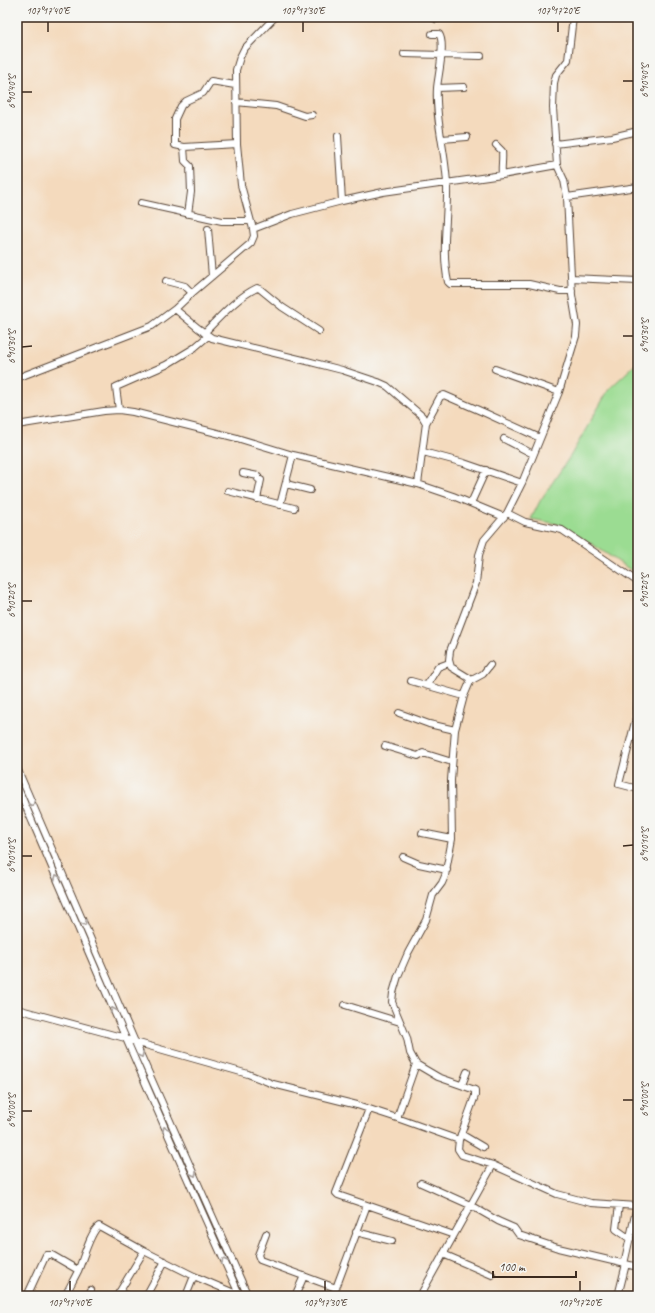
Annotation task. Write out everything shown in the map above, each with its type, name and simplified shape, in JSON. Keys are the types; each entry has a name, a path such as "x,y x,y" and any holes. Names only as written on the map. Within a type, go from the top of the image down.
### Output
{"street":[{"path":"17,378 145,330 175,309 251,243 254,236 241,185 237,144 236,70 244,49 275,17"},
{"path":"470,681 469,678 453,669 449,663 452,646 476,582 479,555 482,545 488,535 506,515 522,483 559,392 576,336 577,325 572,291 567,197 564,180 557,165 553,108 554,83 556,75 568,60 572,17"},
{"path":"432,34 440,35 441,56 437,88 447,184 447,225 445,245 448,283 529,284 560,291 572,291"},
{"path":"404,54 481,56"},
{"path":"236,85 211,81 203,93 186,101 181,106 175,119 175,145 237,144"},
{"path":"437,88 464,87"},
{"path":"236,102 276,106 304,116 312,116"},
{"path":"555,144 612,137 638,131"},
{"path":"338,136 342,200"},
{"path":"442,139 467,137"},
{"path":"496,145 502,151 502,175"},
{"path":"184,146 185,161 190,166 191,192 188,214"},
{"path":"253,229 292,214 342,200 383,192 447,184 557,165"},
{"path":"567,197 638,187"},
{"path":"141,203 222,221 250,221"},
{"path":"208,229 212,276"},
{"path":"572,278 638,281"},
{"path":"166,282 185,286 192,293"},
{"path":"119,410 116,388 166,365 194,348 234,304 248,292 257,288 282,307 319,331"},
{"path":"175,309 206,334 229,343 342,370 387,386 422,416 426,423"},
{"path":"495,369 559,392"},
{"path":"418,484 426,423 440,397 444,395 540,438"},
{"path":"17,425 119,410 237,438 293,455 418,484 525,522 562,530 638,582"},
{"path":"504,439 533,454"},
{"path":"423,452 464,463 522,483"},
{"path":"280,505 293,455"},
{"path":"471,503 486,470"},
{"path":"243,473 258,476 258,479 261,480 257,499"},
{"path":"286,484 310,490"},
{"path":"228,491 294,508"},
{"path":"426,685 438,667 449,663"},
{"path":"490,665 483,674 470,681 464,696 455,730 450,793 452,839 447,870 442,883 432,897 426,920 408,953 398,976 392,1002 407,1038 410,1053 416,1064 438,1077 475,1090 476,1094 457,1147 459,1152 493,1165 562,1196 591,1203 638,1206 618,1296"},
{"path":"411,681 464,696"},
{"path":"638,700 636,718 619,784 638,789"},
{"path":"399,713 429,724 455,730"},
{"path":"385,746 418,756 423,753 452,762"},
{"path":"17,768 135,1042 248,1296"},
{"path":"17,786 125,1038 210,1232 240,1296"},
{"path":"422,833 452,839"},
{"path":"403,857 419,864 447,870"},
{"path":"345,1005 400,1022"},
{"path":"17,1009 125,1038 248,1074 273,1084 357,1105 459,1140"},
{"path":"397,1118 416,1064"},
{"path":"462,1085 467,1072"},
{"path":"370,1109 336,1193 338,1195 454,1235"},
{"path":"461,1134 483,1147"},
{"path":"420,1296 493,1165"},
{"path":"421,1183 470,1205 498,1221 514,1228 519,1235 558,1248 638,1267"},
{"path":"333,1296 367,1205"},
{"path":"619,1205 616,1229 630,1238"},
{"path":"64,1296 78,1270 90,1240 99,1226 194,1276 240,1296"},
{"path":"356,1232 392,1241"},
{"path":"266,1234 258,1255 260,1260 336,1288"},
{"path":"128,1296 118,1294 144,1251"},
{"path":"27,1296 46,1255 52,1254 78,1270"},
{"path":"443,1254 492,1275"},
{"path":"146,1296 165,1261"},
{"path":"186,1296 194,1276"},
{"path":"295,1296 304,1276"}],"green space":[{"path":"638,362 638,575 592,544 557,524 531,519 540,501 571,455 609,389"}]}
